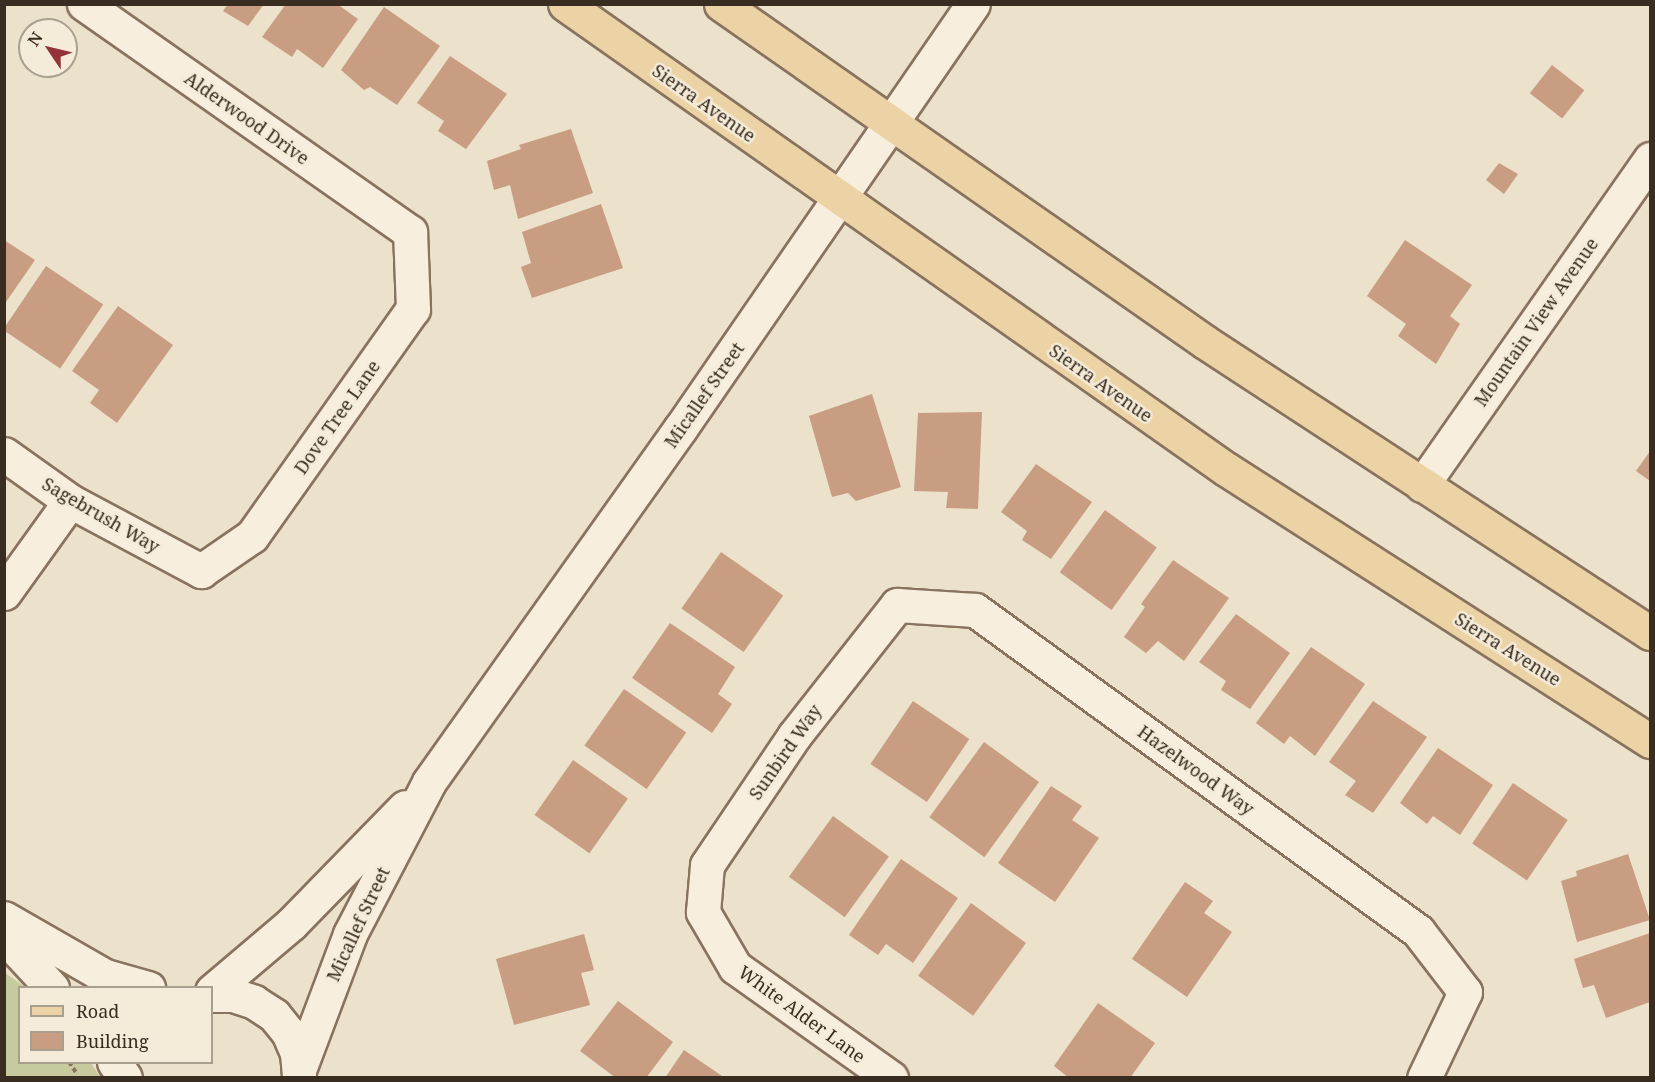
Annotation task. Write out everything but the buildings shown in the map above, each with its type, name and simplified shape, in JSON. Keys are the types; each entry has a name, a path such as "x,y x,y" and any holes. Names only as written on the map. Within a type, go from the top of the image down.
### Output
{"main road":[{"name":"Sierra Avenue","path":"565,4 840,200 1226,469 1650,741"},
{"path":"721,4 1205,342 1650,633"}],"street":[{"name":"Alderwood Drive","path":"84,4 410,232"},
{"name":"Micallef Street","path":"299,1074 321,1002 350,934 429,782 840,200 973,4"},
{"name":"Mountain View Avenue","path":"1422,485 1650,159"},
{"name":"Dove Tree Lane","path":"201,571 252,536 413,309 410,232"},
{"name":"Sagebrush Way","path":"4,454 69,501 201,571"},
{"path":"4,593 69,501"},
{"name":"Sunbird Way","path":"703,912 707,865 794,736 897,605"},
{"name":"Hazelwood Way","path":"897,605 975,610 1418,931 1465,992 1424,1077"},
{"name":"Micallef Street","path":"213,992 291,924 429,782"},
{"name":"White Alder Lane","path":"703,912 735,967 851,1066 891,1077"},
{"path":"4,918 105,975 144,986"},
{"path":"4,936 51,986"},
{"path":"213,993 233,995 254,1002 274,1015 288,1032 299,1074"},
{"path":"115,1064 125,1077"}],"path":[{"path":"70,1064 80,1077"}],"green space":[{"path":"4,972 24,986 18,986 18,1064 92,1064 100,1077 5,1077"}]}
